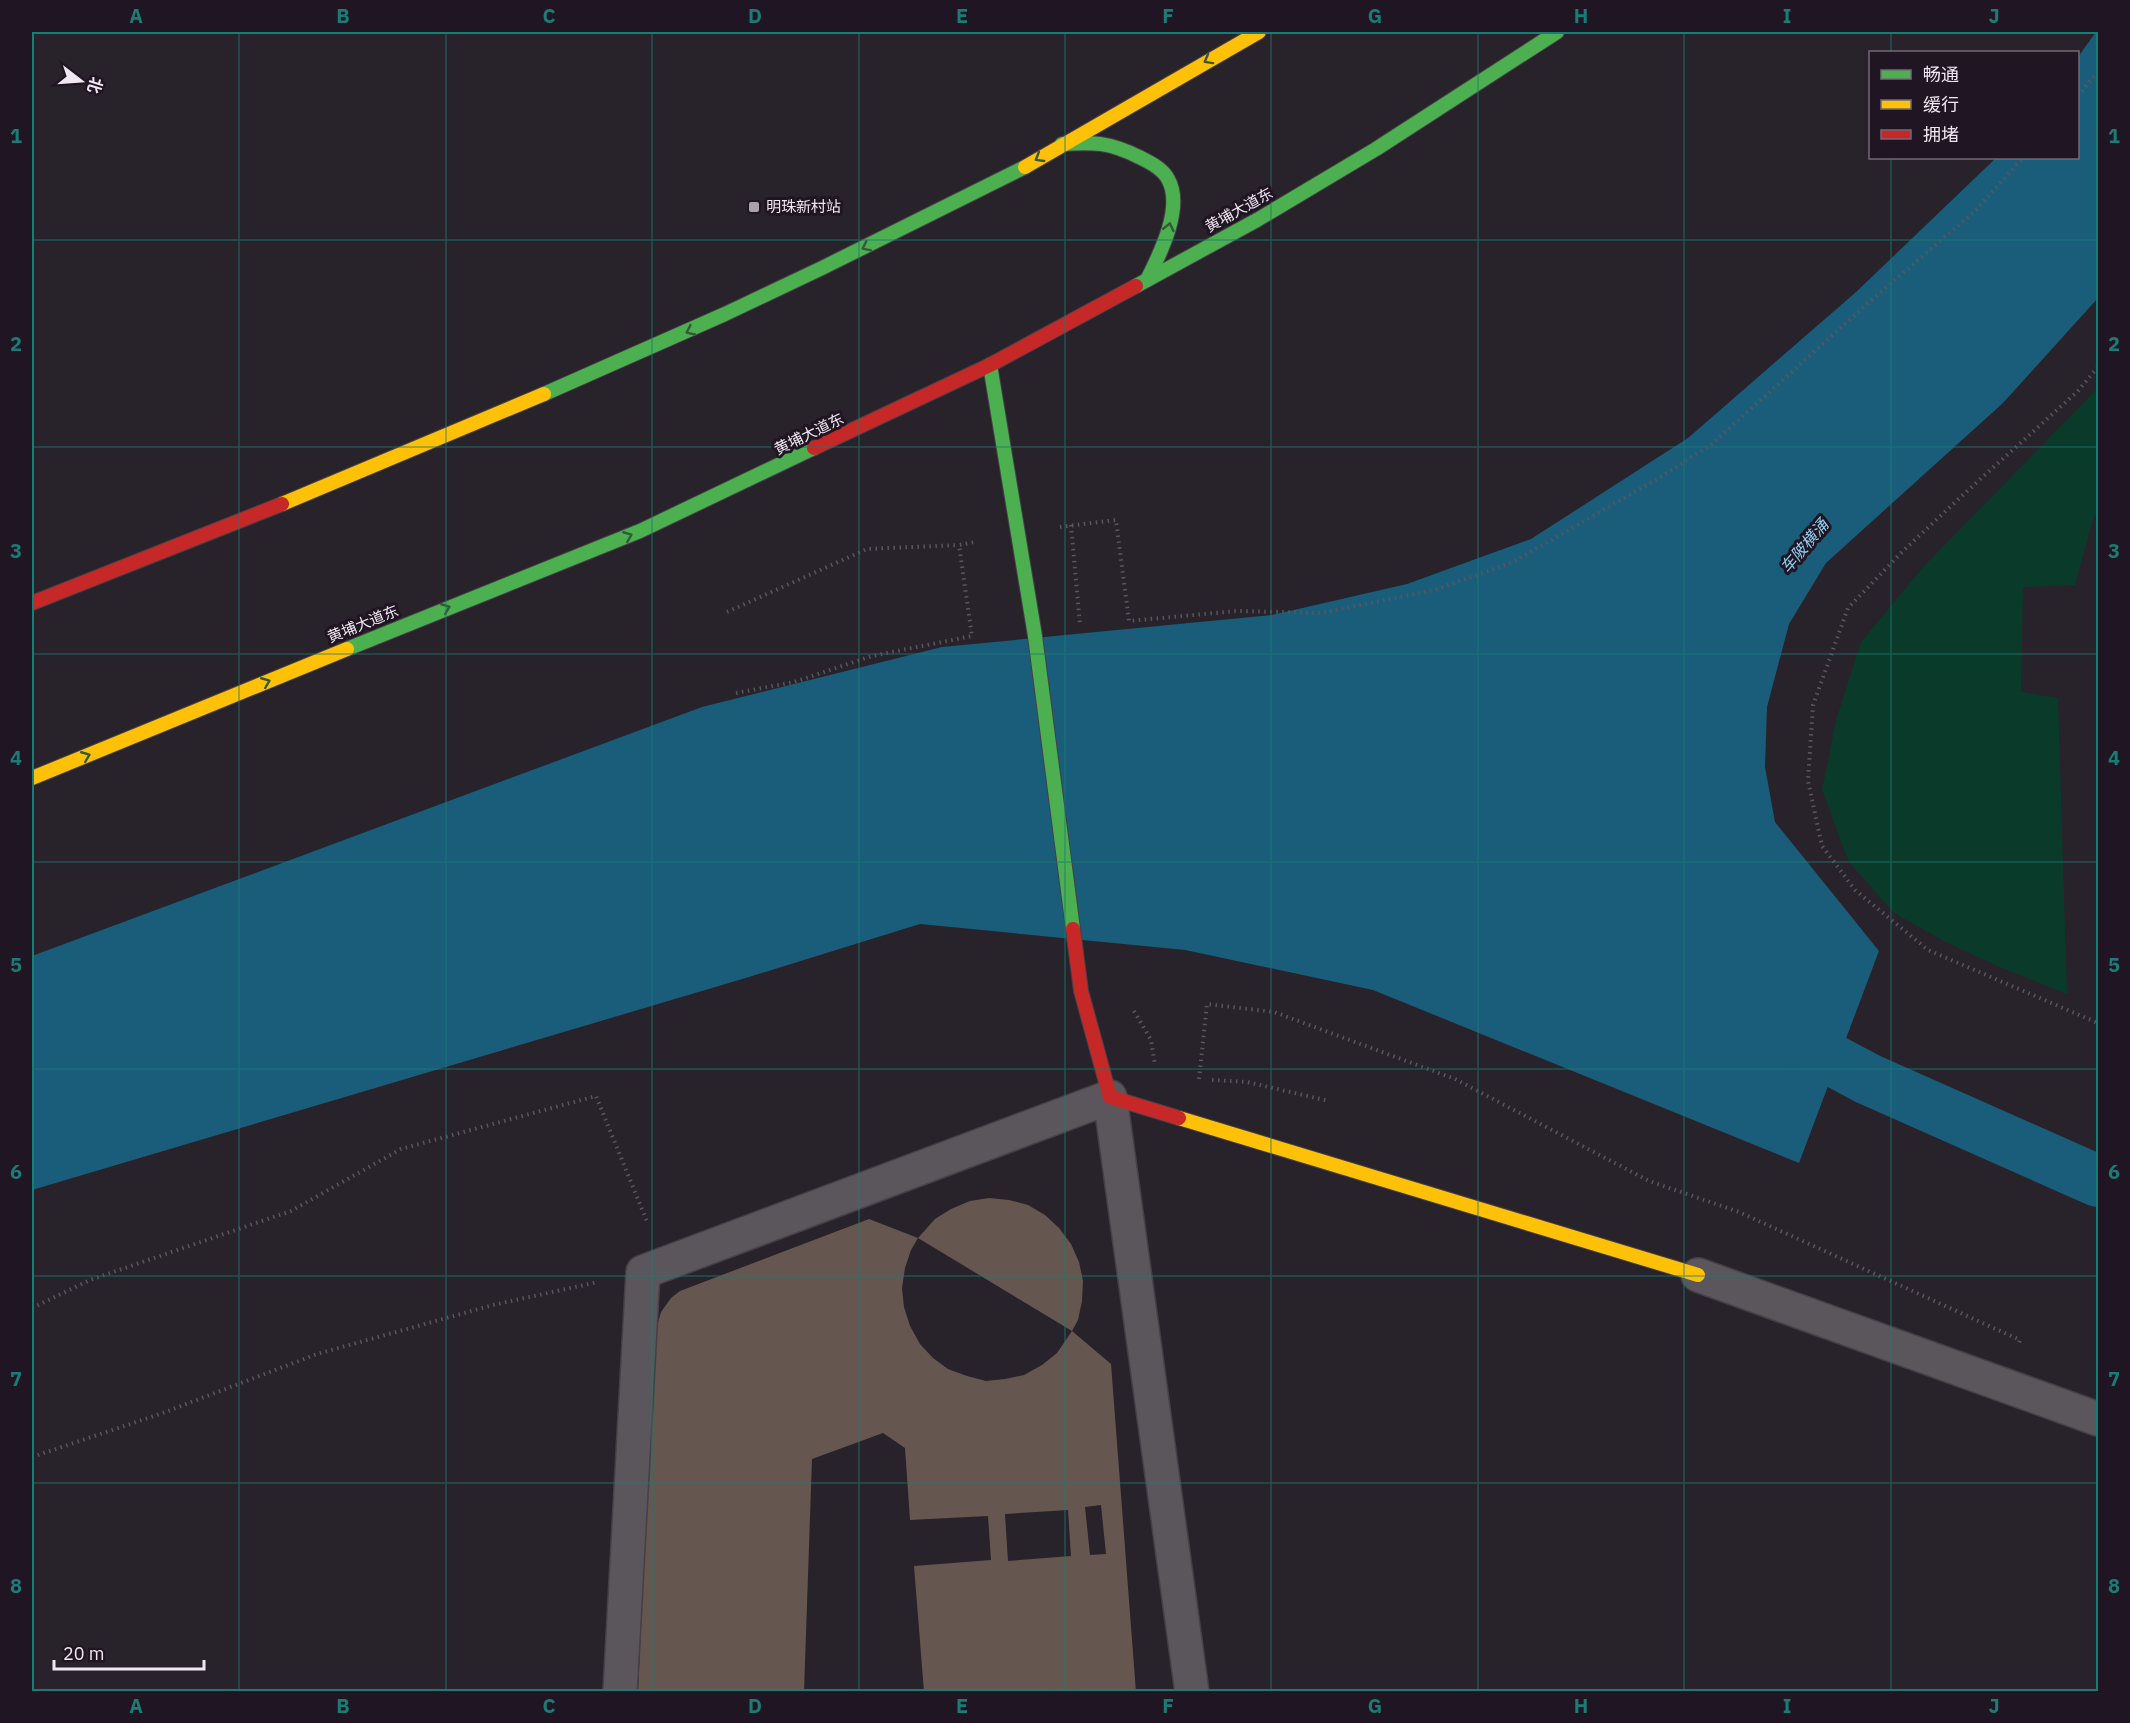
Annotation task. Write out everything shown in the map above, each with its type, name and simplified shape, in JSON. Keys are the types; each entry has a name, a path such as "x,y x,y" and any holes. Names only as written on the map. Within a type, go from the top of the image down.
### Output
{"main road":[{"path":"32,603 320,489 632,357 875,242 1023,168 1259,32"},
{"name":"黄埔大道东","path":"32,778 640,531 990,365 1257,220 1366,155 1557,32"},
{"path":"1062,144 1089,142 1119,149 1148,161 1168,179 1174,201 1170,228 1160,257 1147,280"},
{"path":"990,365 1035,636 1081,991 1110,1097 1698,1275"}],"street":[{"path":"620,1692 653,1268 1110,1097 1192,1692"},
{"path":"1698,1275 2098,1419"}],"path":[{"path":"2079,95 2098,71"},
{"path":"727,612 867,549 959,545 1071,525 1116,520 1129,621 1237,611 1321,613 1434,590 1513,562 1659,478 1712,444 1867,304 1974,212 2022,159"},
{"path":"2098,367 2076,393 1903,551 1848,608 1813,705 1808,781 1822,846 1855,890 1928,950 2098,1023"},
{"path":"1071,525 1080,628"},
{"path":"735,693 794,682 872,656 972,636 959,545"},
{"path":"1189,1079 1199,1080 1207,1004 1274,1012 1455,1079 1648,1182 1739,1212 2020,1340 2003,1385"},
{"path":"1131,1005 1150,1041 1155,1068"},
{"path":"1211,1080 1247,1082 1329,1101"},
{"path":"32,1308 90,1280 291,1211 401,1149 596,1096 653,1268 493,1305 317,1353 160,1414 32,1457"}],"green space":[{"path":"2098,388 2098,510 2093,519 2075,585 2023,587 2021,692 2058,698 2067,994 1995,965 1944,941 1894,913 1849,862 1822,790 1836,720 1861,642 1925,565"}],"water":[{"name":"车陂横涌","path":"2098,32 2098,298 2003,403 1826,563 1789,624 1767,707 1765,767 1775,822 1879,951 1799,1163 1373,990 1185,950 920,924 32,1190 32,956 702,707 942,647 1272,615 1407,584 1531,539 1688,438 1855,293 1995,159 2079,159 2079,56"}],"building":[{"path":"989,1198 1009,1200 1028,1205 1045,1215 1071,1244 1079,1262 1083,1281 1082,1301 1078,1320 1072,1331 918,1238 935,1219 970,1201"},
{"path":"869,1219 918,1238 905,1268 902,1288 904,1307 910,1326 920,1344 948,1369 986,1381 1024,1375 1057,1353 1072,1331 1111,1364 1136,1692 924,1692 914,1566 991,1560 988,1516 910,1520 905,1448 883,1433 812,1459 804,1692 638,1692 655,1333 661,1312 671,1298 680,1291","holes":["1101,1505 1106,1554 1090,1555 1085,1507","1068,1510 1071,1556 1008,1561 1005,1514"]}],"waterway":[{"path":"1774,1029 1868,1079 2098,1181"}],"traffic: fast":[{"path":"1136,286 1257,220 1376,149 1557,32"},
{"path":"1062,144 1093,143 1119,148 1155,166 1168,179 1172,190 1172,216 1164,244 1147,280"},
{"path":"544,394 725,314 1025,167"},
{"path":"990,365 1035,636 1073,929"},
{"path":"347,649 640,531 814,448"}],"traffic: slow":[{"path":"1025,167 1259,32"},
{"path":"282,504 544,394"},
{"path":"32,778 347,649"},
{"path":"1179,1118 1698,1275"}],"traffic: jam":[{"path":"814,448 990,365 1136,286"},
{"path":"32,603 282,504"},
{"path":"1073,929 1081,991 1110,1097 1179,1118"}],"place":[{"name":"明珠新村站","path":"754,207"}]}
